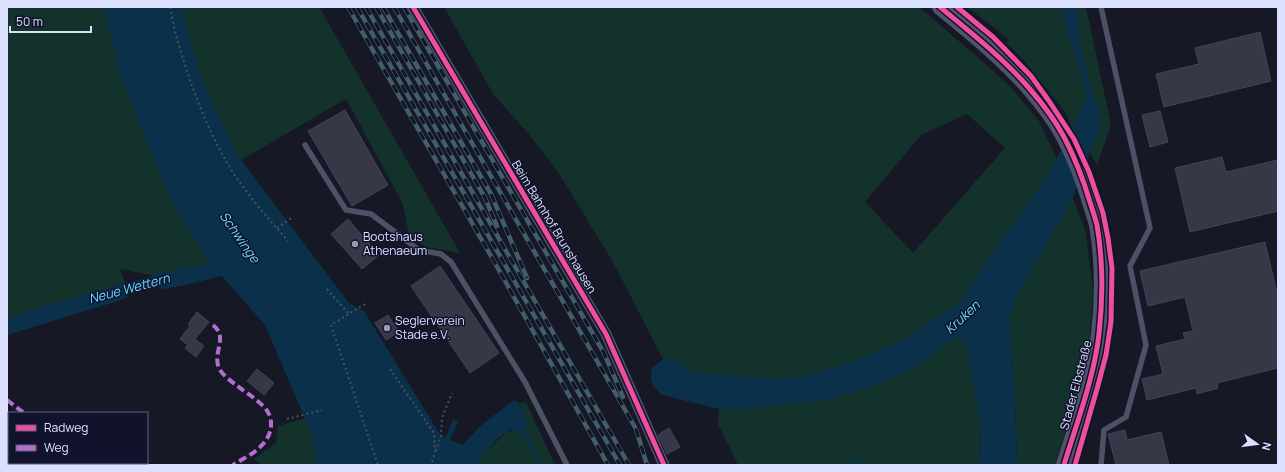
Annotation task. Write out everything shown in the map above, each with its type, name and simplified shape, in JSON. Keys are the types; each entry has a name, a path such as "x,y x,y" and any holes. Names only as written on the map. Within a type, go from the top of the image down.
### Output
{"street":[{"name":"Beim Bahnhof Brunshausen","path":"413,7 606,334 664,465"},
{"name":"Stader Elbstraße","path":"940,7 977,38 1029,88 1064,137 1086,186 1096,224 1100,255 1101,305 1099,334 1089,382 1064,465"}],"lane":[{"path":"1101,7 1150,228 1130,266 1146,345 1126,417 1104,430 1101,465"},
{"path":"305,144 346,210 371,214 419,250 441,254 451,262 525,382 567,465"}],"path":[{"path":"170,7 175,30 194,90 215,141 243,185 276,228 288,241"},
{"path":"276,228 292,217"},
{"path":"327,290 349,314"},
{"path":"365,304 331,325 378,465"},
{"path":"390,369 434,433 435,452"},
{"path":"431,465 441,436 442,418 452,393"},
{"path":"287,419 322,410"}],"green space":[{"path":"7,7 104,7 121,77 158,170 175,206 210,263 151,275 120,269 125,283 31,310 7,319"},
{"path":"181,7 319,7 460,253 426,247 409,236 403,204 346,99 241,160 236,153 200,75"},
{"path":"444,7 919,7 1010,86 1039,121 1057,159 1052,169 1001,241 960,303 905,339 852,362 804,377 780,379 711,374 686,370 678,360 663,359 613,262 558,172 528,133 493,94","holes":["967,114 1005,148 913,253 865,202 921,135"]},
{"path":"967,7 1061,7 1087,97 1072,128 1065,112 1020,56 1006,43 1010,40"},
{"path":"1076,7 1086,7 1111,125 1097,165 1090,152 1101,123 1099,108 1093,95 1079,39"},
{"path":"1073,198 1086,233 1093,291 1089,346 1080,384 1055,465 1017,465 1015,401 1009,318 1019,290"},
{"path":"955,338 967,341 968,358 980,419 979,465 738,465 718,424 719,409 741,409 832,399 893,379 921,362"},
{"path":"526,402 555,465 475,465 483,454 507,432 528,427 519,403"},
{"path":"305,418 311,433 318,465 261,465 254,459 276,443 278,426"}],"water":[{"name":"Schwinge","path":"104,7 181,7 200,75 236,153 349,303 364,311 441,436 446,437 453,419 458,421 450,440 463,445 479,427 514,400 519,403 529,427 518,432 512,430 503,434 475,465 318,465 311,433 265,325 222,276 163,289 155,286 151,275 210,263 175,206 158,170 121,77"},
{"name":"Kruken","path":"1061,7 1076,7 1079,39 1093,95 1099,108 1101,123 1073,198 1019,290 1009,318 1015,401 1017,465 979,465 980,419 968,358 967,342 956,338 893,379 832,399 741,409 719,409 662,395 653,386 651,378 652,368 663,359 678,360 686,370 711,374 780,379 804,377 852,362 905,339 960,303 1001,241 1052,169 1087,97"},
{"path":"125,283 129,296 115,302 7,335 7,319 31,310"}],"building":[{"path":"1260,32 1271,81 1164,107 1156,74 1199,64 1195,48"},
{"path":"345,110 388,185 352,206 308,131"},
{"path":"1160,111 1168,142 1150,147 1142,115"},
{"path":"1222,157 1226,172 1278,160 1278,211 1190,232 1175,168"},
{"name":"Bootshaus Athenaeum","path":"348,219 379,255 362,269 331,234"},
{"path":"1265,242 1278,298 1278,368 1217,383 1218,388 1197,394 1196,388 1147,400 1142,379 1163,374 1156,346 1185,339 1183,333 1193,331 1185,297 1148,306 1140,271"},
{"path":"440,266 499,353 470,373 411,286"},
{"path":"197,312 209,322 195,339 204,346 196,357 185,348 188,345 180,339 190,326 188,324"},
{"name":"Seglerverein Stade e.V.","path":"388,315 399,332 386,340 375,323"},
{"path":"257,369 274,383 264,395 247,381"},
{"path":"669,428 680,447 667,454 658,435"},
{"path":"1125,430 1127,440 1161,432 1169,465 1116,465 1108,434"}],"waterway":[{"name":"Neue Wettern","path":"113,292 167,278"},
{"path":"521,427 540,465"},
{"path":"844,465 852,458 870,465"}],"railway":[{"path":"348,7 491,256 608,465"},
{"path":"357,7 620,465"},
{"path":"366,7 629,465"},
{"path":"376,7 485,198 497,226"},
{"path":"383,7 491,194 527,278"},
{"path":"394,7 636,429 647,465"},
{"path":"404,7 604,353 623,397"}],"marked path":[{"path":"213,325 218,330 220,335 217,356 220,371 262,405 268,412 271,422 270,432 265,442 255,452 233,465"},
{"path":"7,400 23,412"}],"cycle path":[{"path":"413,7 606,334 664,465"},
{"path":"940,7 1008,66 1029,88 1048,112 1071,152 1085,186 1096,222 1099,238 1102,279 1097,350 1089,383 1064,465"},
{"path":"957,7 993,37 1031,76 1049,101 1074,139 1089,172 1103,213 1112,268 1111,322 1106,355 1075,465"}],"place":[{"name":"Bootshaus Athenaeum","path":"355,244"},
{"name":"Seglerverein Stade e.V.","path":"387,328"}]}
